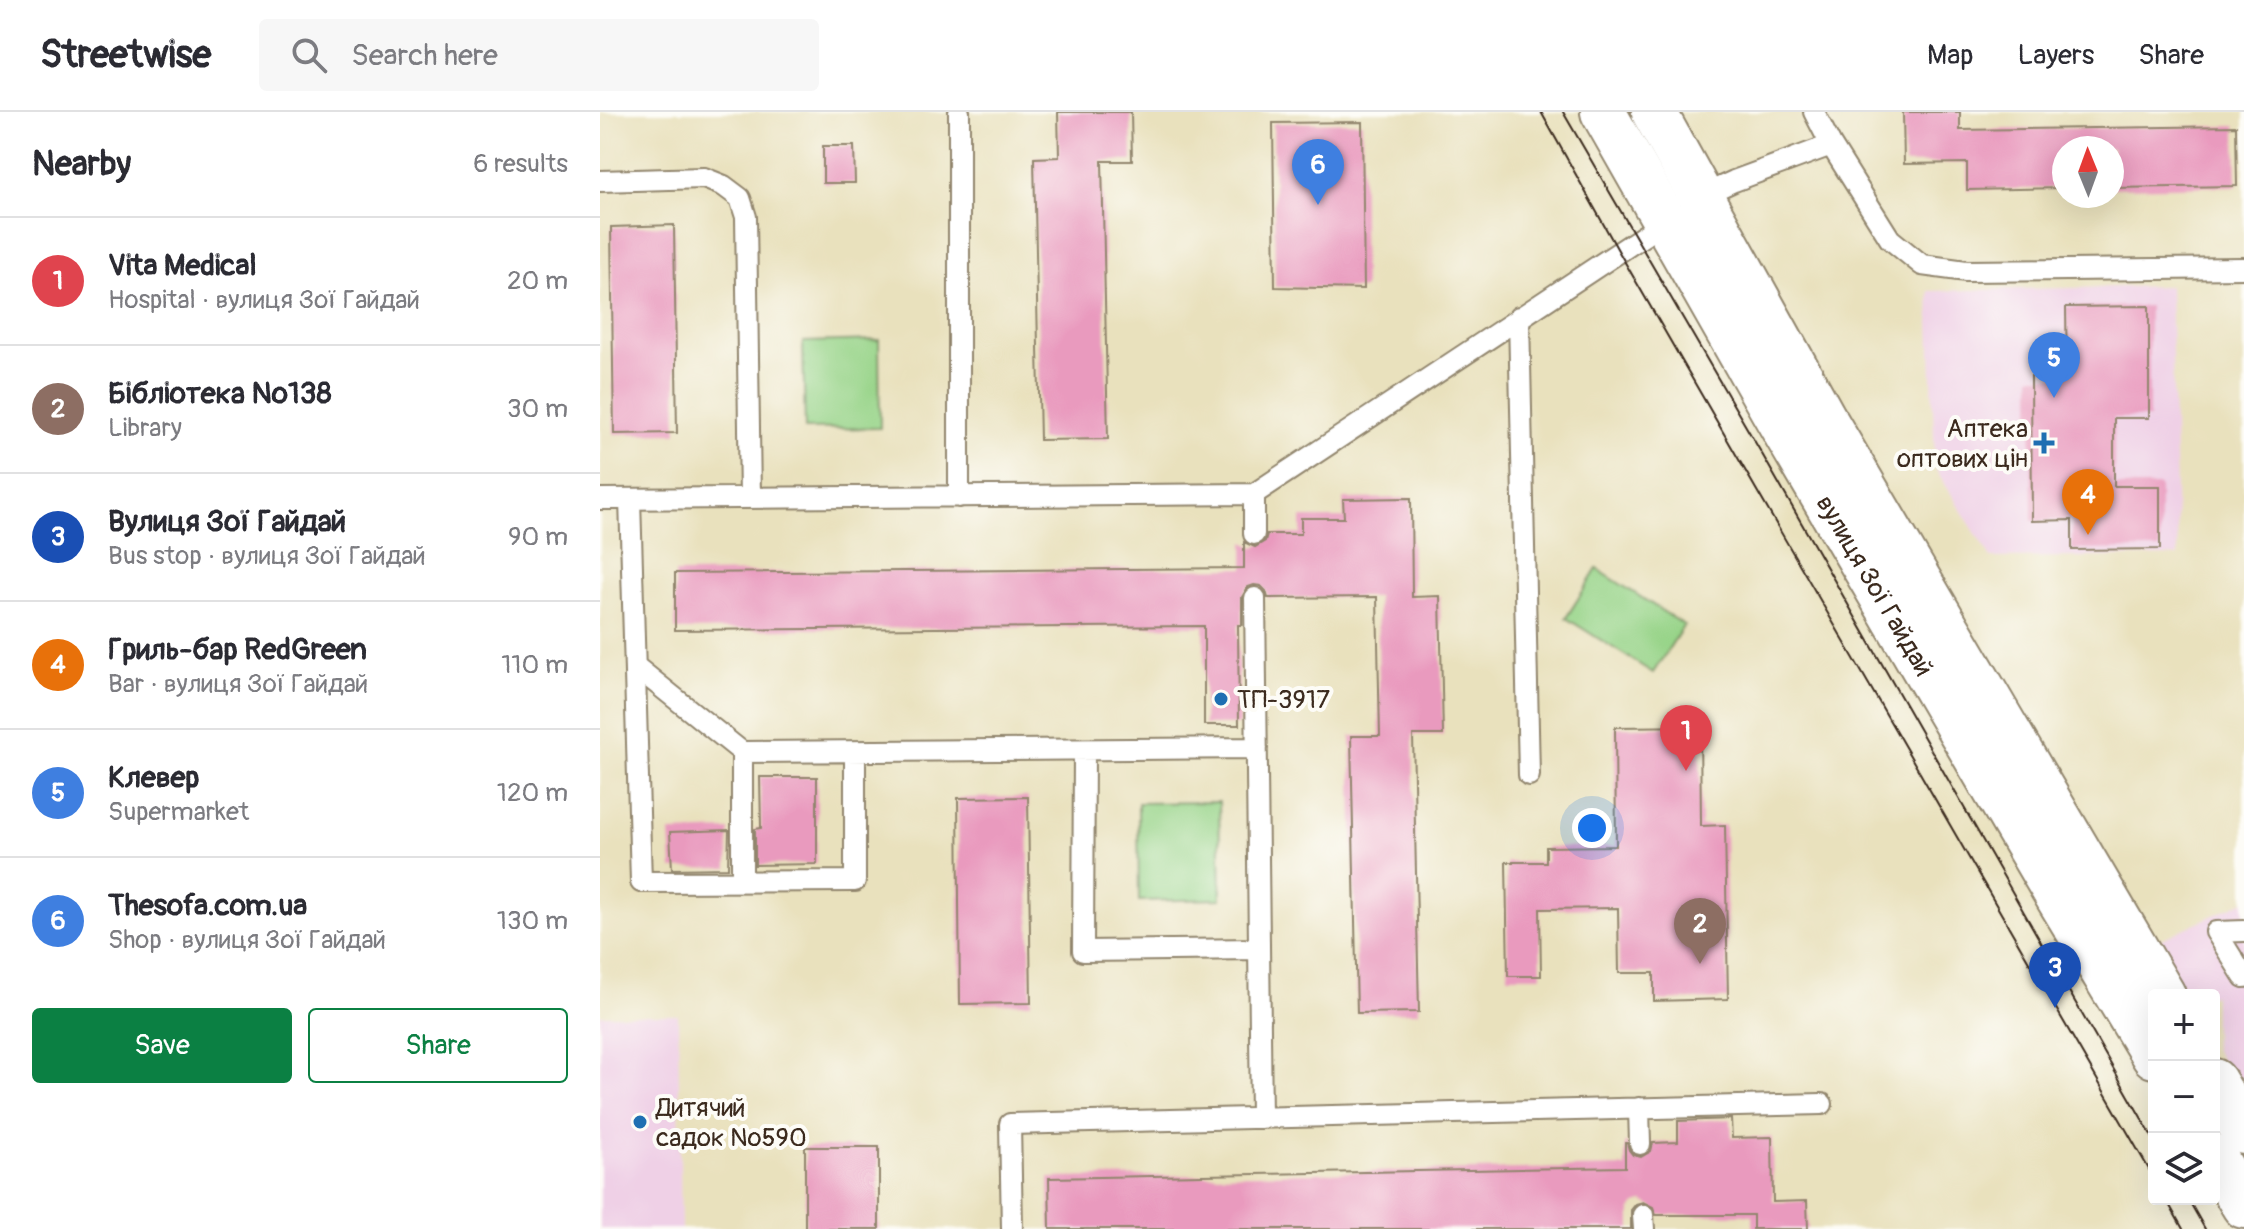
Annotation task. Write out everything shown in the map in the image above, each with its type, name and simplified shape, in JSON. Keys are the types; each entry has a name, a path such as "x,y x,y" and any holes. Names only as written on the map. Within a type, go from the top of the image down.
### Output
{"main road":[{"name":"вулиця Зої Гайдай","path":"1603,112 1788,437 2148,1046"},
{"name":"вулиця Зої Гайдай","path":"1654,112 1823,417 2159,989"},
{"path":"2220,1091 2244,1132"},
{"path":"2220,1166 2244,1206"}],"lane":[{"path":"959,112 959,497"},
{"path":"1814,112 1890,239 1922,265 1966,271 2244,268"},
{"path":"1701,196 1831,145"},
{"path":"600,181 704,178 724,186 740,198 746,217 750,498"},
{"path":"600,499 1254,494 1666,221"},
{"path":"1519,317 1529,775"},
{"path":"1254,494 1254,534"},
{"path":"630,499 641,882 855,881 855,752"},
{"path":"1255,598 1261,1118"},
{"path":"635,666 742,752 1257,748"},
{"path":"1084,750 1083,951 1259,949"},
{"path":"742,752 742,881"},
{"path":"2244,931 2216,932 2244,977"},
{"path":"1012,1229 1010,1124 1822,1104"},
{"path":"1639,1108 1640,1144"}],"shaded area":[{"path":"2170,286 2178,556 1991,558 1935,468 1929,291"},
{"path":"2244,901 2244,1099 2220,1059 2220,989 2178,989 2151,944"},
{"name":"Дитячий садок №590","path":"600,1015 678,1015 681,1229 600,1229"}],"green space":[{"path":"879,340 880,428 805,429 803,342"},
{"path":"1597,569 1684,625 1653,673 1566,618"},
{"path":"1219,802 1221,899 1139,901 1138,803"}],"building":[{"path":"1058,112 1131,112 1132,161 1102,161 1108,439 1040,440 1034,158 1059,157"},
{"path":"1903,112 1960,112 1960,130 2236,126 2237,186 2124,188 2124,136 2052,136 2052,188 1967,190 1967,163 1904,164"},
{"path":"1362,122 1364,289 1275,287 1273,123"},
{"path":"823,146 854,146 855,183 823,183"},
{"path":"674,225 677,433 614,434 611,227"},
{"path":"2149,306 2149,418 2114,418 2114,486 2160,486 2160,549 2072,550 2072,520 2032,521 2031,376 2067,376 2066,307"},
{"path":"1411,498 1412,597 1440,596 1443,735 1413,735 1419,1012 1357,1013 1351,736 1380,736 1377,597 1268,598 1261,586 1248,587 1242,597 1242,625 1238,625 1239,725 1204,725 1204,626 675,630 675,573 1244,568 1244,542 1255,547 1265,541 1267,534 1301,534 1301,518 1344,518 1343,499"},
{"path":"1700,726 1701,826 1725,825 1728,999 1654,1001 1654,973 1619,973 1618,908 1540,909 1541,976 1508,976 1506,862 1546,862 1546,847 1616,846 1615,727"},
{"path":"760,777 817,777 817,864 755,865 755,829 761,828"},
{"path":"1028,797 1031,1003 960,1004 958,798"},
{"path":"729,830 728,868 672,869 670,832"},
{"path":"1731,1119 1732,1138 1772,1137 1773,1202 1807,1201 1808,1229 1753,1229 1753,1215 1656,1215 1653,1207 1643,1202 1631,1210 1631,1229 1050,1229 1049,1178 1625,1167 1625,1143 1633,1155 1641,1157 1651,1151 1653,1143 1678,1142 1678,1121"},
{"path":"805,1147 879,1147 879,1229 805,1229"}],"tram line":[{"path":"1541,112 2148,1168"},
{"path":"1563,112 2150,1133"},
{"path":"2169,1205 2183,1229"},
{"path":"2191,1205 2205,1229"}],"place":[{"name":"Thesofa.com.ua","path":"1318,205"},
{"name":"Клевер","path":"2054,398"},
{"name":"Аптека оптових цін","path":"2044,443"},
{"name":"Гриль-бар RedGreen","path":"2088,535"},
{"name":"ТП-3917","path":"1221,699"},
{"name":"Vita Medical","path":"1686,771"},
{"name":"Бібліотека №138","path":"1700,964"},
{"name":"Вулиця Зої Гайдай","path":"2055,1008"},
{"name":"Дитячий садок №590","path":"640,1122"}]}
